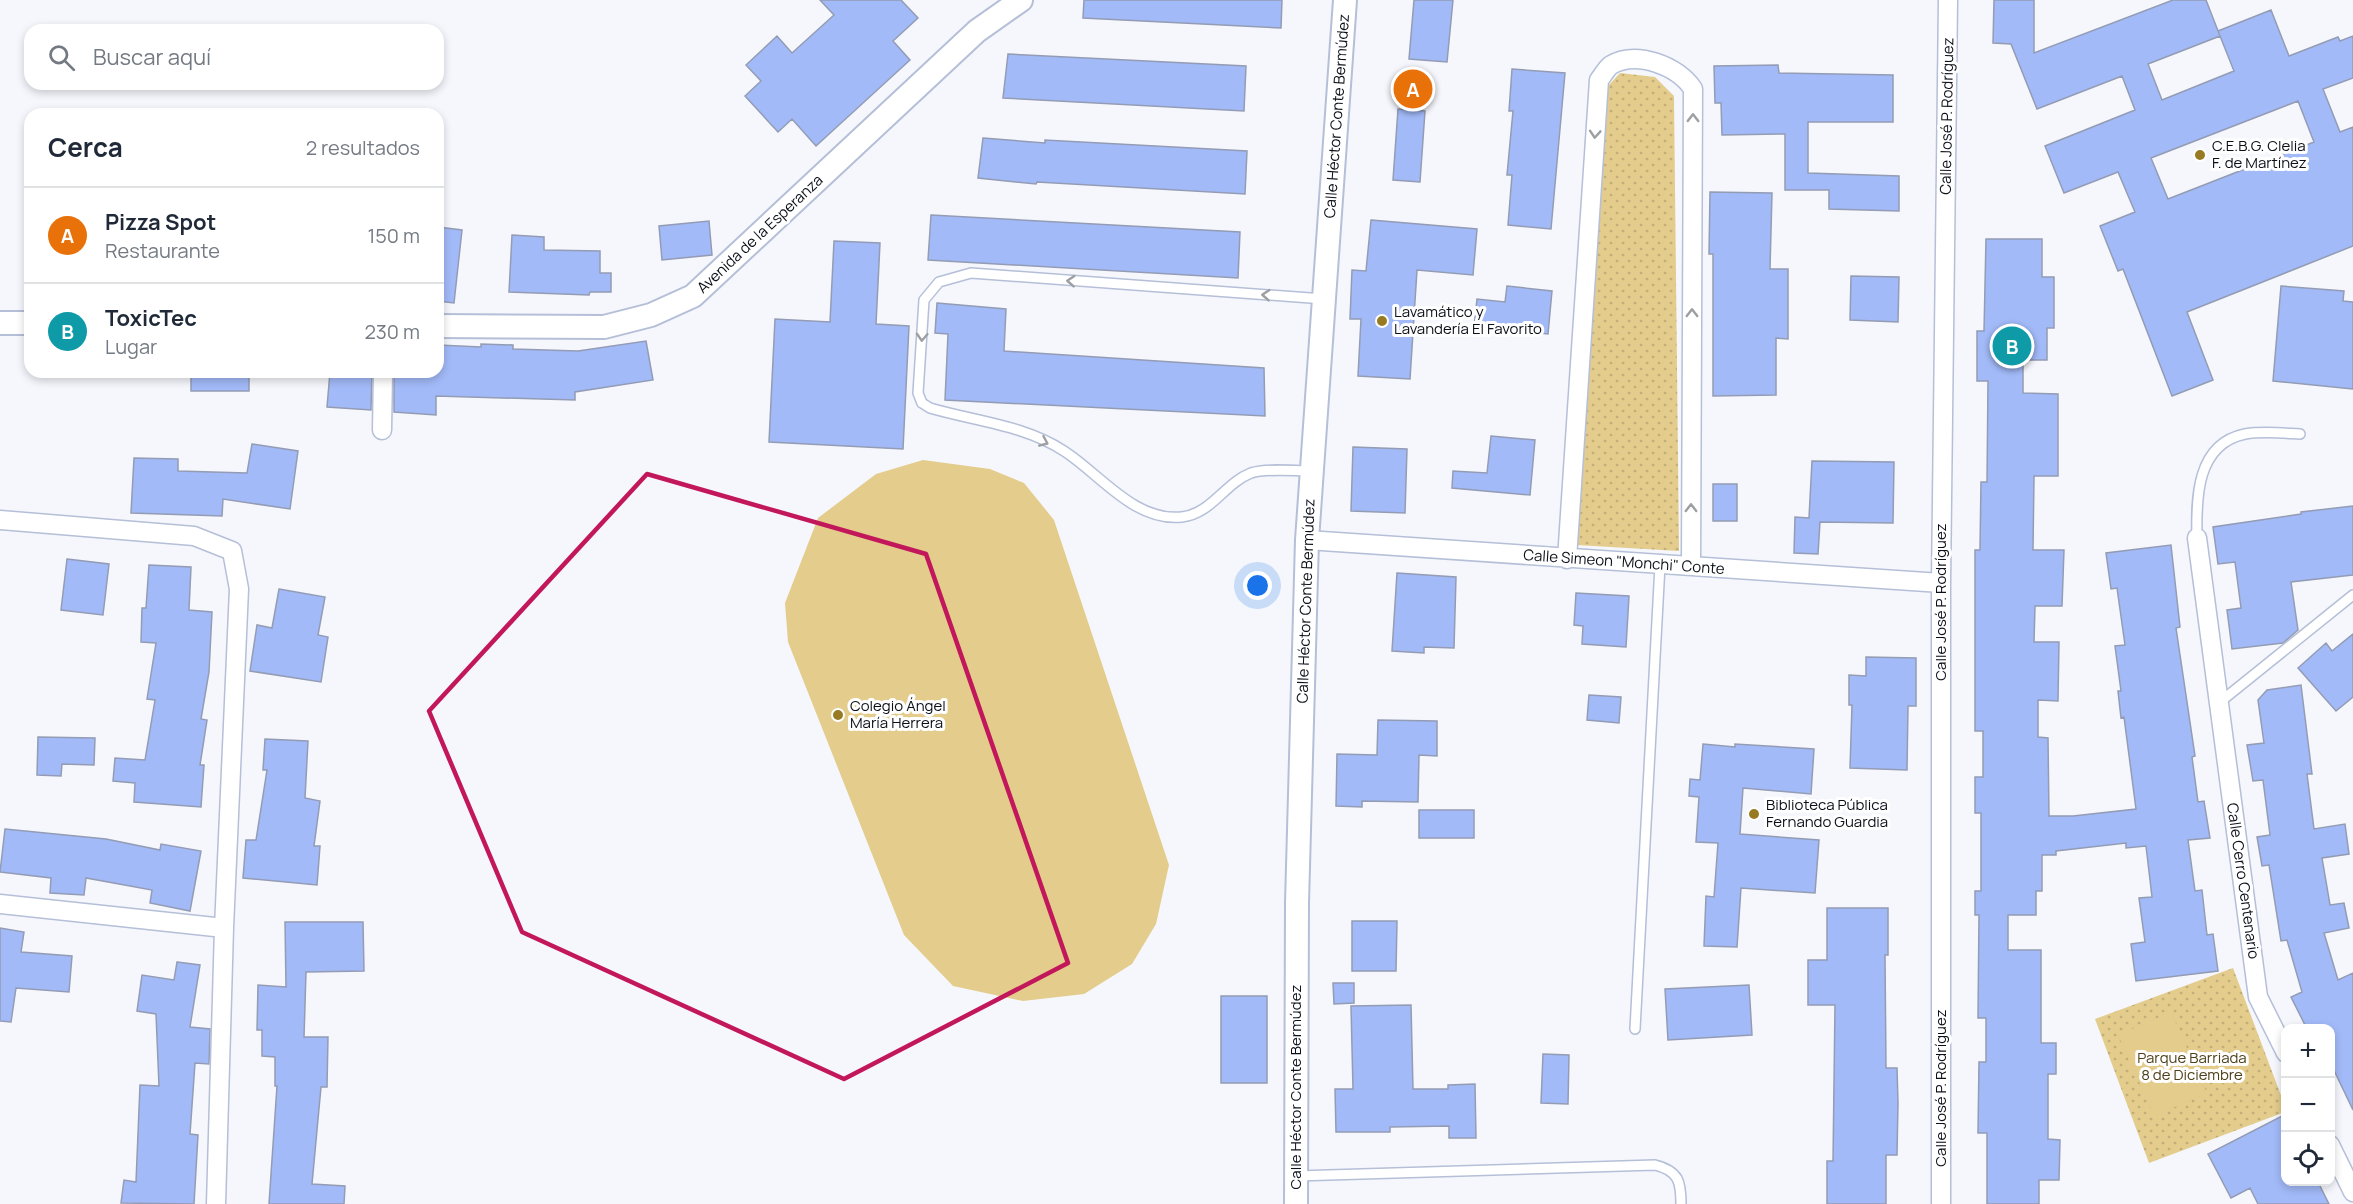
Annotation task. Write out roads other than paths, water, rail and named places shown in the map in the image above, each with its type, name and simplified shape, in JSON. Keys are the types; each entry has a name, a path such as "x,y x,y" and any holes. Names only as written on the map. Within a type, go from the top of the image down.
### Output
{"street":[{"name":"Avenida de la Esperanza","path":"444,326 603,327 651,315 693,296 977,31 1021,0"},
{"name":"Calle Héctor Conte Bermúdez","path":"1296,1204 1297,903 1307,540 1345,0"},
{"name":"Calle José P. Rodríguez","path":"1941,1204 1941,583 1948,0"},
{"path":"1567,558 1599,80 1609,67 1624,61 1634,61 1666,65 1681,75 1693,89 1691,566"},
{"path":"0,323 24,323"},
{"path":"382,430 383,378"},
{"path":"0,520 194,536 232,551 239,589 224,928 216,1204"},
{"name":"Calle Cerro Centenario","path":"2197,538 2258,997 2281,1043"},
{"name":"Calle Simeon \"Monchi\" Conte","path":"1307,540 1941,583"},
{"path":"0,904 224,928"},
{"path":"2335,1154 2353,1192"}],"lane":[{"path":"1312,471 1252,473 1239,480 1209,506 1181,517 1162,515 1143,509 1110,488 1064,451 1020,431 936,410 922,403 918,393 924,300 939,282 971,273 1324,299"},
{"path":"2197,538 2200,480 2209,459 2220,447 2233,438 2249,434 2301,434"},
{"path":"1635,1029 1660,565"},
{"path":"2219,703 2353,595"},
{"path":"1296,1176 1655,1164 1671,1171 1681,1184 1681,1204"}],"place":[{"name":"Pizza Spot","path":"1413,89"},
{"name":"C.E.B.G. Clelia F. de Martínez","path":"2200,155"},
{"name":"Lavamático y Lavandería El Favorito","path":"1382,321"},
{"name":"ToxicTec","path":"2012,346"},
{"name":"Colegio Ángel María Herrera","path":"838,715"},
{"name":"Biblioteca Pública Fernando Guardia","path":"1754,814"}],"park label":[{"name":"Parque Barriada 8 de Diciembre","path":"2192,1066"}]}
